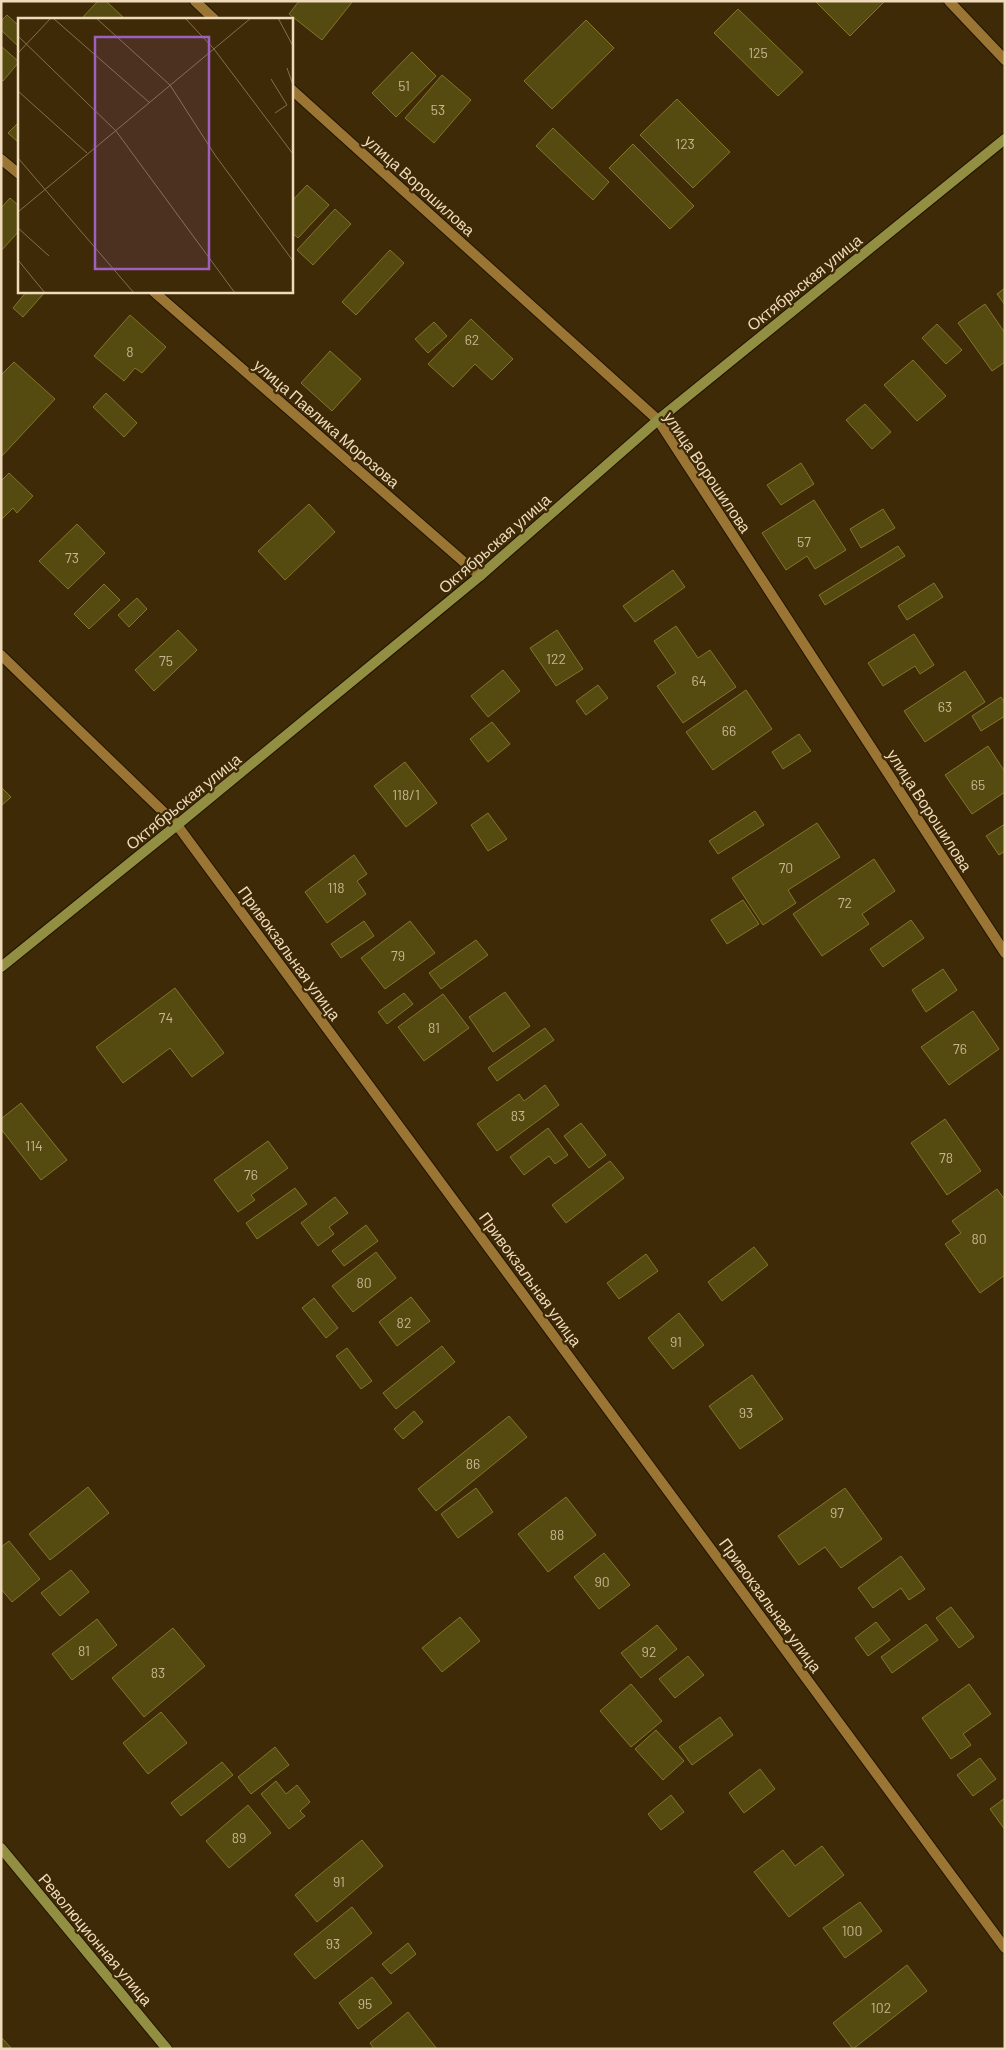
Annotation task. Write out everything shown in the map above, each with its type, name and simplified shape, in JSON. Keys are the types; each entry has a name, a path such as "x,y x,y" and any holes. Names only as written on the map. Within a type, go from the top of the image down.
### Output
{"street":[{"path":"194,1 213,18"},
{"path":"949,1 1005,60"},
{"name":"улица Ворошилова","path":"292,90 658,420 1005,953"},
{"name":"Октябрьская улица","path":"1,967 178,825 480,576 658,420 1005,139"},
{"path":"1,159 18,173"},
{"name":"улица Павлика Морозова","path":"154,292 480,576"},
{"name":"Привокзальная улица","path":"1,655 178,825 1005,1948"},
{"name":"Революционная улица","path":"1,1848 167,2049"}],"building":[{"path":"98,1 106,1 124,18 82,18"},
{"path":"299,1 353,1 322,40 289,14"},
{"path":"815,1 885,1 850,36"},
{"path":"738,9 803,72 778,96 714,33"},
{"path":"7,15 18,25 18,46 1,30 1,21"},
{"path":"586,20 614,48 552,109 524,81"},
{"path":"1,46 18,63 3,81 1,79"},
{"path":"412,52 436,76 396,117 372,93"},
{"path":"442,75 471,100 434,143 405,118"},
{"path":"677,99 730,152 693,188 640,135"},
{"path":"18,123 18,142 8,133"},
{"path":"553,128 609,182 593,200 536,146"},
{"path":"633,144 694,206 670,229 609,168"},
{"path":"307,185 329,205 298,238 292,233 292,201"},
{"path":"10,198 18,205 18,232 1,251 1,208"},
{"path":"335,209 351,224 313,265 297,250"},
{"path":"390,250 404,263 356,315 342,302"},
{"path":"1005,288 1005,305 997,294"},
{"path":"26,292 45,292 23,317 13,308"},
{"path":"985,304 1005,333 1005,362 992,371 958,323"},
{"path":"130,315 166,347 142,373 135,368 124,381 94,356"},
{"path":"471,319 513,359 492,380 475,364 453,387 428,364"},
{"path":"434,322 447,336 428,353 415,339"},
{"path":"937,324 962,350 946,364 922,338"},
{"path":"330,351 361,379 332,411 301,383"},
{"path":"913,360 946,396 917,421 884,385"},
{"path":"14,362 55,399 1,457 1,375"},
{"path":"106,393 137,423 124,437 93,407"},
{"path":"865,404 891,432 872,449 846,420"},
{"path":"801,463 814,484 781,505 767,485"},
{"path":"9,473 33,496 17,513 13,508 1,520 1,481"},
{"path":"814,500 846,550 815,569 807,556 786,570 762,533"},
{"path":"309,504 335,532 285,580 258,551"},
{"path":"883,509 895,528 861,548 850,529"},
{"path":"77,524 105,553 68,589 39,561"},
{"path":"898,546 905,556 825,605 819,595"},
{"path":"673,570 685,587 635,622 623,606"},
{"path":"934,583 943,597 907,620 898,606"},
{"path":"104,584 120,600 89,629 74,614"},
{"path":"137,598 147,609 129,627 118,615"},
{"path":"676,626 698,658 710,650 736,687 683,723 657,686 676,673 654,641"},
{"path":"178,630 197,650 154,691 135,670"},
{"path":"557,630 583,669 556,686 530,648"},
{"path":"914,634 934,665 920,674 915,666 883,686 868,663"},
{"path":"503,670 520,691 488,717 471,696"},
{"path":"965,671 985,702 925,742 904,711"},
{"path":"598,685 608,698 586,715 576,701"},
{"path":"746,690 772,729 713,770 686,732"},
{"path":"1001,697 1005,703 1005,716 981,731 972,716"},
{"path":"492,722 510,744 488,762 470,739"},
{"path":"799,734 811,751 783,769 772,752"},
{"path":"988,746 1005,772 1005,792 972,814 945,775"},
{"path":"405,762 437,803 406,827 374,786"},
{"path":"1,787 11,797 1,806"},
{"path":"755,811 764,825 718,854 709,841"},
{"path":"488,813 507,839 488,851 471,825"},
{"path":"817,823 840,857 788,890 796,903 763,925 732,878"},
{"path":"1005,824 1005,851 999,855 986,836"},
{"path":"354,855 367,874 357,881 366,894 327,923 305,892"},
{"path":"874,859 895,891 862,914 869,924 822,956 793,914"},
{"path":"743,900 759,924 727,944 711,920"},
{"path":"911,920 924,938 883,967 870,949"},
{"path":"364,921 374,936 341,958 331,944"},
{"path":"410,921 435,953 385,989 361,958"},
{"path":"476,940 488,955 441,989 429,973"},
{"path":"943,969 957,990 926,1012 912,990"},
{"path":"175,988 224,1053 192,1077 170,1048 123,1083 96,1047"},
{"path":"505,992 530,1026 493,1052 469,1017"},
{"path":"404,993 413,1004 387,1024 378,1012"},
{"path":"443,994 469,1028 424,1061 398,1027"},
{"path":"973,1011 999,1049 949,1085 921,1047"},
{"path":"545,1028 554,1040 497,1081 488,1068"},
{"path":"545,1085 559,1105 497,1151 477,1124 519,1094 524,1101"},
{"path":"21,1103 67,1160 41,1180 1,1129 1,1119"},
{"path":"945,1119 981,1171 947,1195 911,1143"},
{"path":"581,1123 606,1155 589,1168 564,1136"},
{"path":"548,1128 568,1155 555,1164 549,1156 524,1175 510,1157"},
{"path":"268,1141 288,1168 251,1195 255,1200 238,1212 214,1180"},
{"path":"610,1161 624,1178 566,1223 552,1205"},
{"path":"295,1188 307,1204 257,1239 246,1223"},
{"path":"997,1189 1005,1200 1005,1275 980,1293 945,1244 961,1233 952,1221"},
{"path":"335,1197 348,1213 329,1227 334,1234 318,1246 301,1223"},
{"path":"366,1225 378,1241 344,1266 332,1251"},
{"path":"754,1247 768,1265 722,1301 708,1282"},
{"path":"376,1252 396,1278 353,1312 332,1286"},
{"path":"646,1254 658,1271 619,1299 607,1283"},
{"path":"411,1297 430,1321 397,1346 379,1322"},
{"path":"314,1298 338,1328 326,1338 302,1308"},
{"path":"679,1313 704,1345 673,1369 648,1338"},
{"path":"442,1346 455,1362 396,1409 383,1393"},
{"path":"347,1348 372,1381 361,1389 336,1356"},
{"path":"752,1375 783,1419 740,1449 709,1406"},
{"path":"414,1411 423,1422 403,1439 394,1429"},
{"path":"509,1416 527,1437 436,1511 418,1489"},
{"path":"88,1487 109,1513 50,1560 29,1534"},
{"path":"476,1488 493,1512 458,1538 441,1514"},
{"path":"845,1488 882,1539 841,1568 825,1547 799,1565 778,1536"},
{"path":"566,1497 596,1535 548,1572 518,1534"},
{"path":"9,1541 40,1579 12,1602 1,1589 1,1547"},
{"path":"604,1553 630,1585 599,1609 574,1577"},
{"path":"901,1556 925,1589 909,1600 901,1588 873,1608 858,1588"},
{"path":"71,1570 89,1592 60,1616 41,1593"},
{"path":"951,1607 974,1637 959,1648 936,1618"},
{"path":"460,1617 480,1641 442,1672 422,1648"},
{"path":"97,1619 117,1645 72,1680 52,1654"},
{"path":"876,1622 890,1640 868,1656 855,1638"},
{"path":"926,1624 938,1640 892,1673 881,1657"},
{"path":"657,1625 677,1649 641,1678 621,1653"},
{"path":"173,1628 205,1666 144,1717 112,1678"},
{"path":"688,1656 704,1675 675,1698 659,1679"},
{"path":"631,1684 662,1721 631,1747 600,1711"},
{"path":"969,1684 991,1714 963,1734 971,1745 951,1759 922,1718"},
{"path":"161,1712 187,1743 148,1774 123,1743"},
{"path":"720,1717 733,1735 692,1765 679,1747"},
{"path":"656,1730 684,1761 663,1780 635,1749"},
{"path":"275,1747 289,1765 251,1794 238,1777"},
{"path":"980,1758 996,1779 973,1796 957,1775"},
{"path":"222,1762 233,1775 181,1816 171,1803"},
{"path":"760,1769 775,1789 744,1813 729,1793"},
{"path":"276,1781 286,1794 297,1785 310,1802 300,1811 305,1816 289,1829 261,1794"},
{"path":"671,1795 684,1812 661,1830 648,1814"},
{"path":"1005,1798 1005,1830 990,1809"},
{"path":"248,1805 271,1833 229,1868 206,1841"},
{"path":"362,1840 383,1866 317,1922 295,1895"},
{"path":"822,1846 844,1875 789,1917 754,1872 783,1850 795,1866"},
{"path":"860,1902 882,1931 845,1958 823,1928"},
{"path":"352,1907 372,1933 315,1979 294,1954"},
{"path":"408,1943 416,1954 391,1974 382,1964"},
{"path":"907,1965 927,1991 853,2049 833,2023"},
{"path":"372,1977 392,2003 358,2029 339,2003"},
{"path":"408,2012 437,2049 374,2049 370,2043"},
{"path":"1,2037 12,2049 1,2049"}]}
